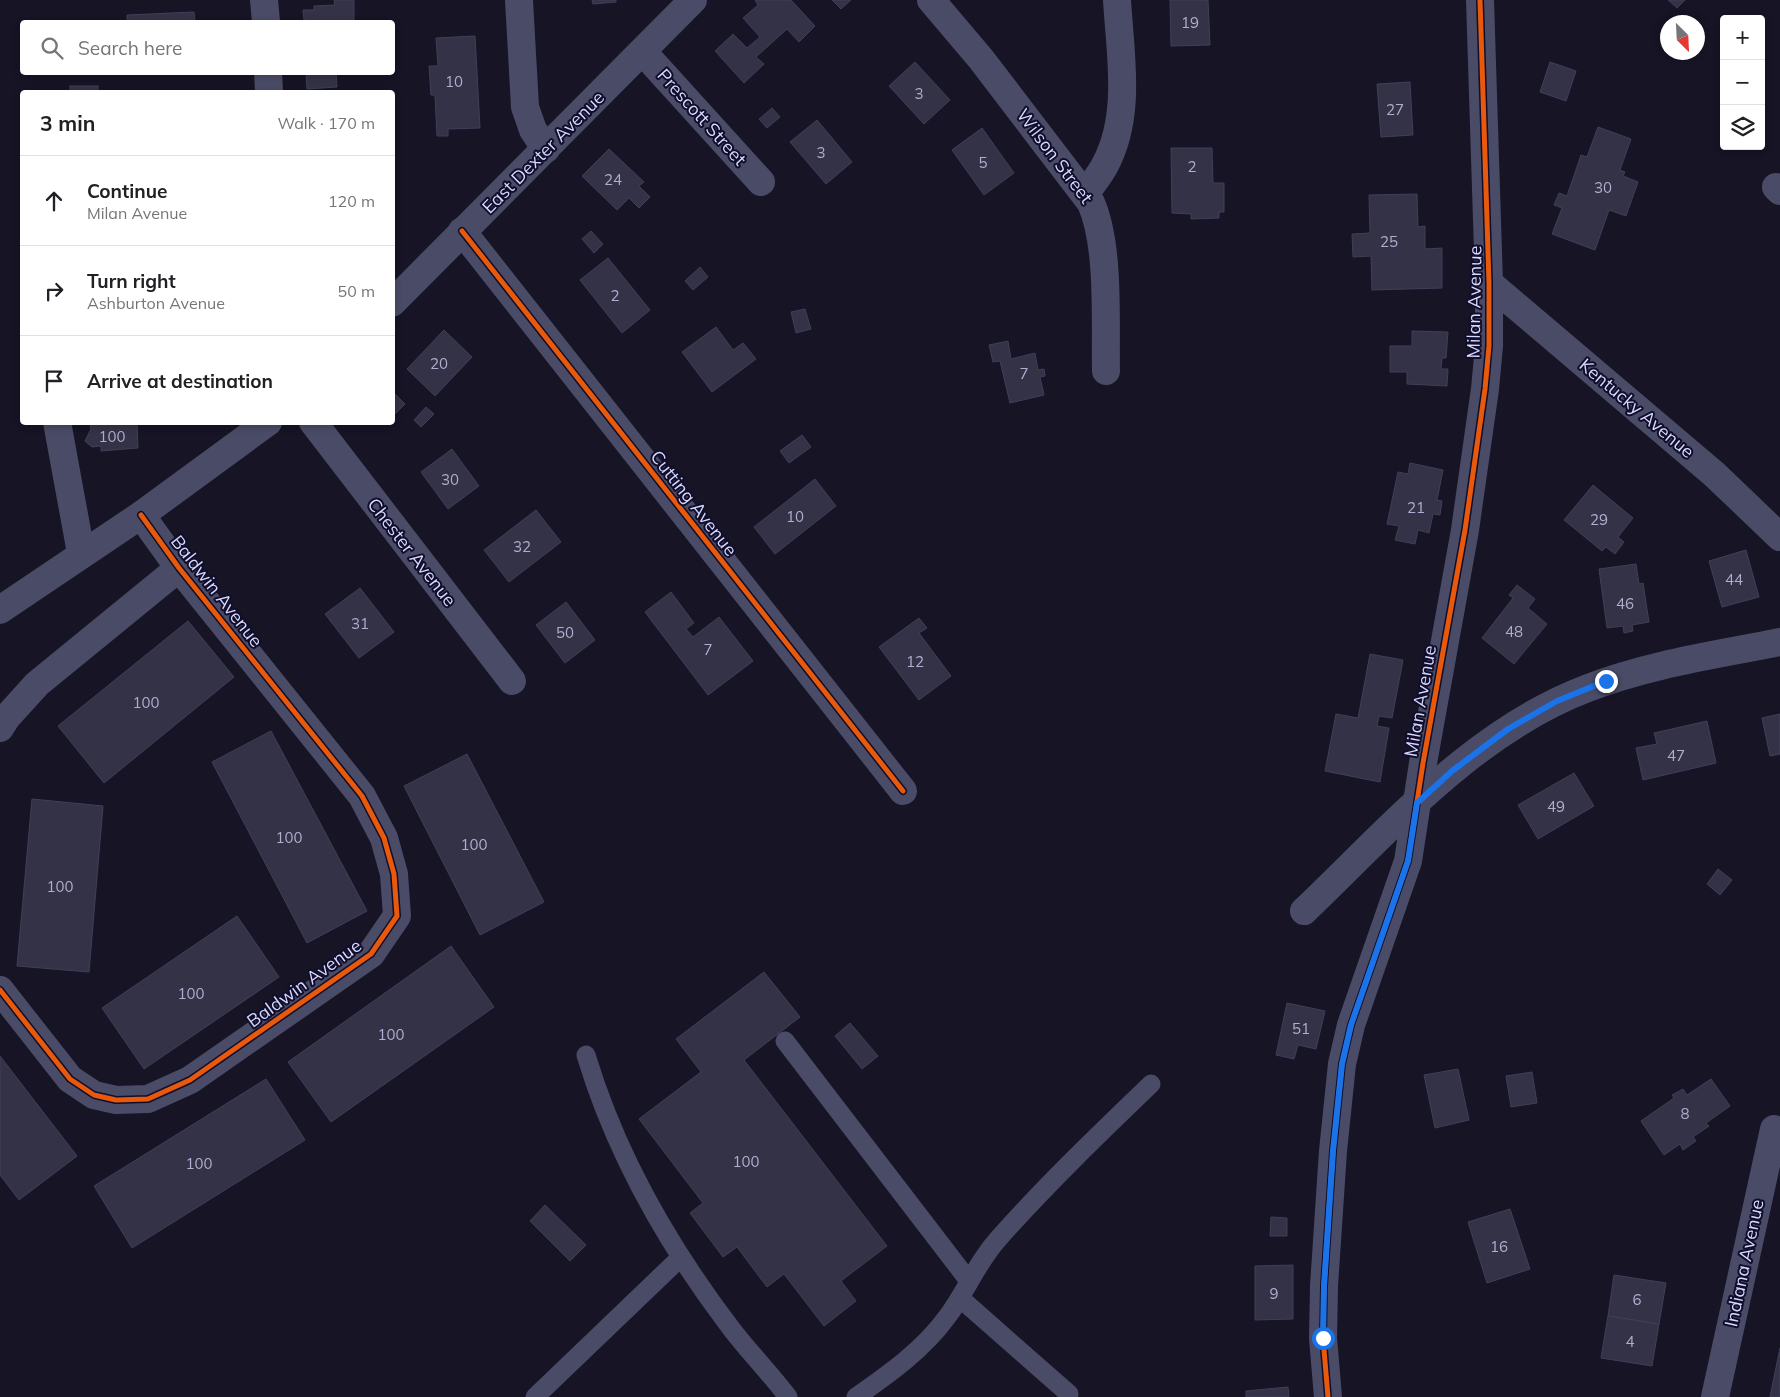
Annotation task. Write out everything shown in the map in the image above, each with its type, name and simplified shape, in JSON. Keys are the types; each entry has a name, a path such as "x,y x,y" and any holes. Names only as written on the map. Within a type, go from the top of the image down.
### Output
{"street":[{"path":"264,0 266,20"},
{"path":"519,0 525,107 530,122 546,149"},
{"name":"East Dexter Avenue","path":"395,300 693,0"},
{"name":"Wilson Street","path":"931,0 981,59 1086,193 1099,222 1103,244 1106,371"},
{"path":"1086,193 1106,164 1117,133 1121,110 1117,0"},
{"name":"Milan Avenue","path":"1328,1397 1323,1338 1324,1286 1333,1151 1342,1064 1351,1025 1408,861 1478,450 1489,346 1489,283 1480,0"},
{"name":"Prescott Street","path":"643,52 761,182"},
{"path":"268,75 269,90"},
{"name":"Cutting Avenue","path":"462,231 903,792"},
{"name":"Kentucky Avenue","path":"1489,283 1714,474 1780,537"},
{"path":"57,425 82,553"},
{"path":"0,610 141,515 264,425"},
{"name":"Chester Avenue","path":"315,425 512,681"},
{"name":"Baldwin Avenue","path":"0,990 70,1079 94,1095 116,1100 148,1099 190,1080 371,954 398,916 394,874 384,838 362,796 179,568 141,515"},
{"name":"Baldwin Avenue","path":"0,728 7,717 37,684 179,568"},
{"path":"1304,911 1417,803 1488,743 1557,701 1586,688 1650,669 1780,642"},
{"name":"Indiana Avenue","path":"1716,1397 1774,1130"}],"lane":[{"path":"785,1041 969,1281"},
{"path":"586,1055 597,1092 624,1158 680,1258 731,1328 788,1397"},
{"path":"856,1397 892,1372 928,1340 960,1298 978,1264 998,1239 1092,1141 1150,1084"},
{"path":"535,1397 680,1258"},
{"path":"960,1298 1069,1394"}],"building":[{"path":"334,0 354,0 354,20 304,20 303,10 314,10 314,6 335,5"},
{"path":"592,0 616,0 616,2 593,4"},
{"path":"755,0 791,0 815,26 799,42 787,29 756,57 764,64 744,83 715,51 733,34 747,48 760,37 743,18 758,5"},
{"path":"832,0 851,0 841,9"},
{"path":"1170,0 1208,0 1210,45 1171,46"},
{"path":"1668,0 1685,0 1677,8"},
{"path":"194,12 195,20 127,20 127,15"},
{"path":"475,36 480,128 448,129 448,136 437,136 435,95 431,95 429,66 438,66 436,38"},
{"path":"915,62 950,100 924,124 889,86"},
{"path":"1550,62 1576,71 1566,101 1540,92"},
{"path":"306,75 336,75 337,87 307,89"},
{"path":"1410,82 1413,135 1381,137 1377,84"},
{"path":"70,86 98,86 98,90 70,90"},
{"path":"772,108 780,117 767,128 759,119"},
{"path":"817,120 852,162 826,184 790,142"},
{"path":"1598,127 1631,139 1620,170 1625,172 1623,176 1638,182 1626,216 1609,210 1595,250 1552,234 1562,208 1554,205 1559,193 1567,196 1581,155 1587,157"},
{"path":"982,128 1014,173 984,195 952,150"},
{"path":"1171,148 1212,148 1213,183 1224,183 1224,212 1219,212 1219,218 1191,219 1191,214 1172,213"},
{"path":"609,149 644,182 639,186 650,197 639,208 629,198 617,210 582,176"},
{"path":"1417,194 1418,227 1425,226 1425,249 1442,248 1442,288 1372,290 1371,256 1353,257 1352,234 1370,233 1369,195"},
{"path":"591,231 603,244 594,253 582,239"},
{"path":"608,258 650,310 622,333 580,280"},
{"path":"700,267 708,277 693,290 685,281"},
{"path":"805,309 811,329 796,333 791,312"},
{"path":"716,327 733,350 743,343 756,359 712,392 682,352"},
{"path":"444,330 472,357 435,396 407,369"},
{"path":"1412,331 1448,332 1446,358 1442,358 1441,369 1448,369 1447,386 1407,384 1407,372 1390,372 1390,346 1412,346"},
{"path":"1008,341 1011,359 1035,353 1038,370 1044,369 1045,376 1040,377 1044,395 1010,403 1000,361 993,362 989,345"},
{"path":"395,394 405,404 395,414"},
{"path":"426,407 434,414 421,427 414,420"},
{"path":"90,425 137,425 138,448 101,451 101,446 92,447 85,441 91,429"},
{"path":"802,435 811,447 789,463 780,451"},
{"path":"452,449 479,486 448,509 421,472"},
{"path":"1410,463 1443,470 1437,500 1442,501 1440,515 1433,514 1429,533 1418,530 1415,544 1395,540 1399,526 1387,524 1398,472 1408,474"},
{"path":"815,479 836,506 775,554 754,527"},
{"path":"1593,485 1633,518 1618,537 1624,542 1615,554 1606,547 1602,551 1564,520"},
{"path":"536,510 561,542 509,582 484,550"},
{"path":"1746,550 1759,597 1722,607 1709,561"},
{"path":"1636,564 1639,584 1643,583 1649,622 1632,625 1633,631 1624,633 1623,626 1607,628 1599,569"},
{"path":"1517,585 1535,599 1528,608 1547,624 1514,664 1482,638 1513,598 1509,595"},
{"path":"360,588 394,632 359,658 325,614"},
{"path":"671,592 694,623 686,629 693,637 719,617 753,661 708,695 645,612"},
{"path":"566,602 595,640 565,663 536,625"},
{"path":"919,618 927,628 919,633 951,676 919,700 879,647"},
{"path":"188,621 234,677 104,783 58,726"},
{"path":"1370,654 1403,660 1392,718 1379,716 1377,726 1389,728 1380,782 1325,771 1336,714 1358,718"},
{"path":"1780,714 1780,754 1770,756 1762,718"},
{"path":"1707,721 1716,763 1643,780 1636,748 1657,744 1654,733"},
{"path":"271,731 367,911 307,943 212,762"},
{"path":"467,754 544,902 480,935 404,786"},
{"path":"1574,773 1594,806 1538,839 1518,805"},
{"path":"32,799 103,806 89,972 17,966"},
{"path":"1718,869 1732,880 1720,895 1707,884"},
{"path":"237,916 279,977 144,1069 102,1008"},
{"path":"451,946 494,1007 331,1122 288,1062"},
{"path":"764,972 800,1017 744,1060 887,1246 841,1281 856,1301 824,1326 784,1274 767,1287 737,1247 723,1257 690,1213 703,1203 639,1119 701,1072 676,1039"},
{"path":"1287,1003 1325,1011 1316,1049 1298,1045 1294,1059 1276,1055"},
{"path":"850,1023 878,1056 862,1069 835,1036"},
{"path":"0,1056 77,1156 19,1200 0,1175"},
{"path":"1458,1069 1469,1120 1435,1128 1424,1075"},
{"path":"1532,1072 1537,1103 1511,1107 1506,1076"},
{"path":"266,1079 305,1140 132,1248 94,1186"},
{"path":"1711,1079 1730,1106 1706,1123 1709,1126 1693,1137 1696,1141 1683,1150 1680,1144 1664,1155 1641,1121 1674,1098 1672,1095 1683,1089 1687,1095"},
{"path":"545,1205 586,1245 570,1261 530,1221"},
{"path":"1510,1209 1530,1269 1487,1283 1468,1222"},
{"path":"1271,1217 1287,1218 1287,1236 1270,1236"},
{"path":"1293,1265 1293,1319 1255,1320 1255,1266"},
{"path":"1614,1275 1666,1283 1659,1324 1608,1316"},
{"path":"1608,1316 1659,1324 1652,1366 1601,1358"},
{"path":"1780,1348 1780,1397 1770,1397"},
{"path":"1288,1387 1289,1397 1246,1397 1246,1391"}],"cycle path":[{"path":"1328,1397 1323,1338 1324,1286 1333,1151 1342,1064 1351,1025 1408,861 1423,763 1465,530 1485,389 1489,346 1489,283 1480,0"},
{"path":"462,231 903,791"},
{"path":"0,990 70,1079 94,1095 116,1100 148,1099 190,1080 371,954 397,916 394,874 384,838 362,796 179,568 141,515"}],"route":[{"path":"1323,1338 1324,1286 1330,1221 1333,1151 1342,1064 1351,1025 1403,879 1413,836 1417,803 1452,771 1508,729 1557,701 1606,681"}]}
